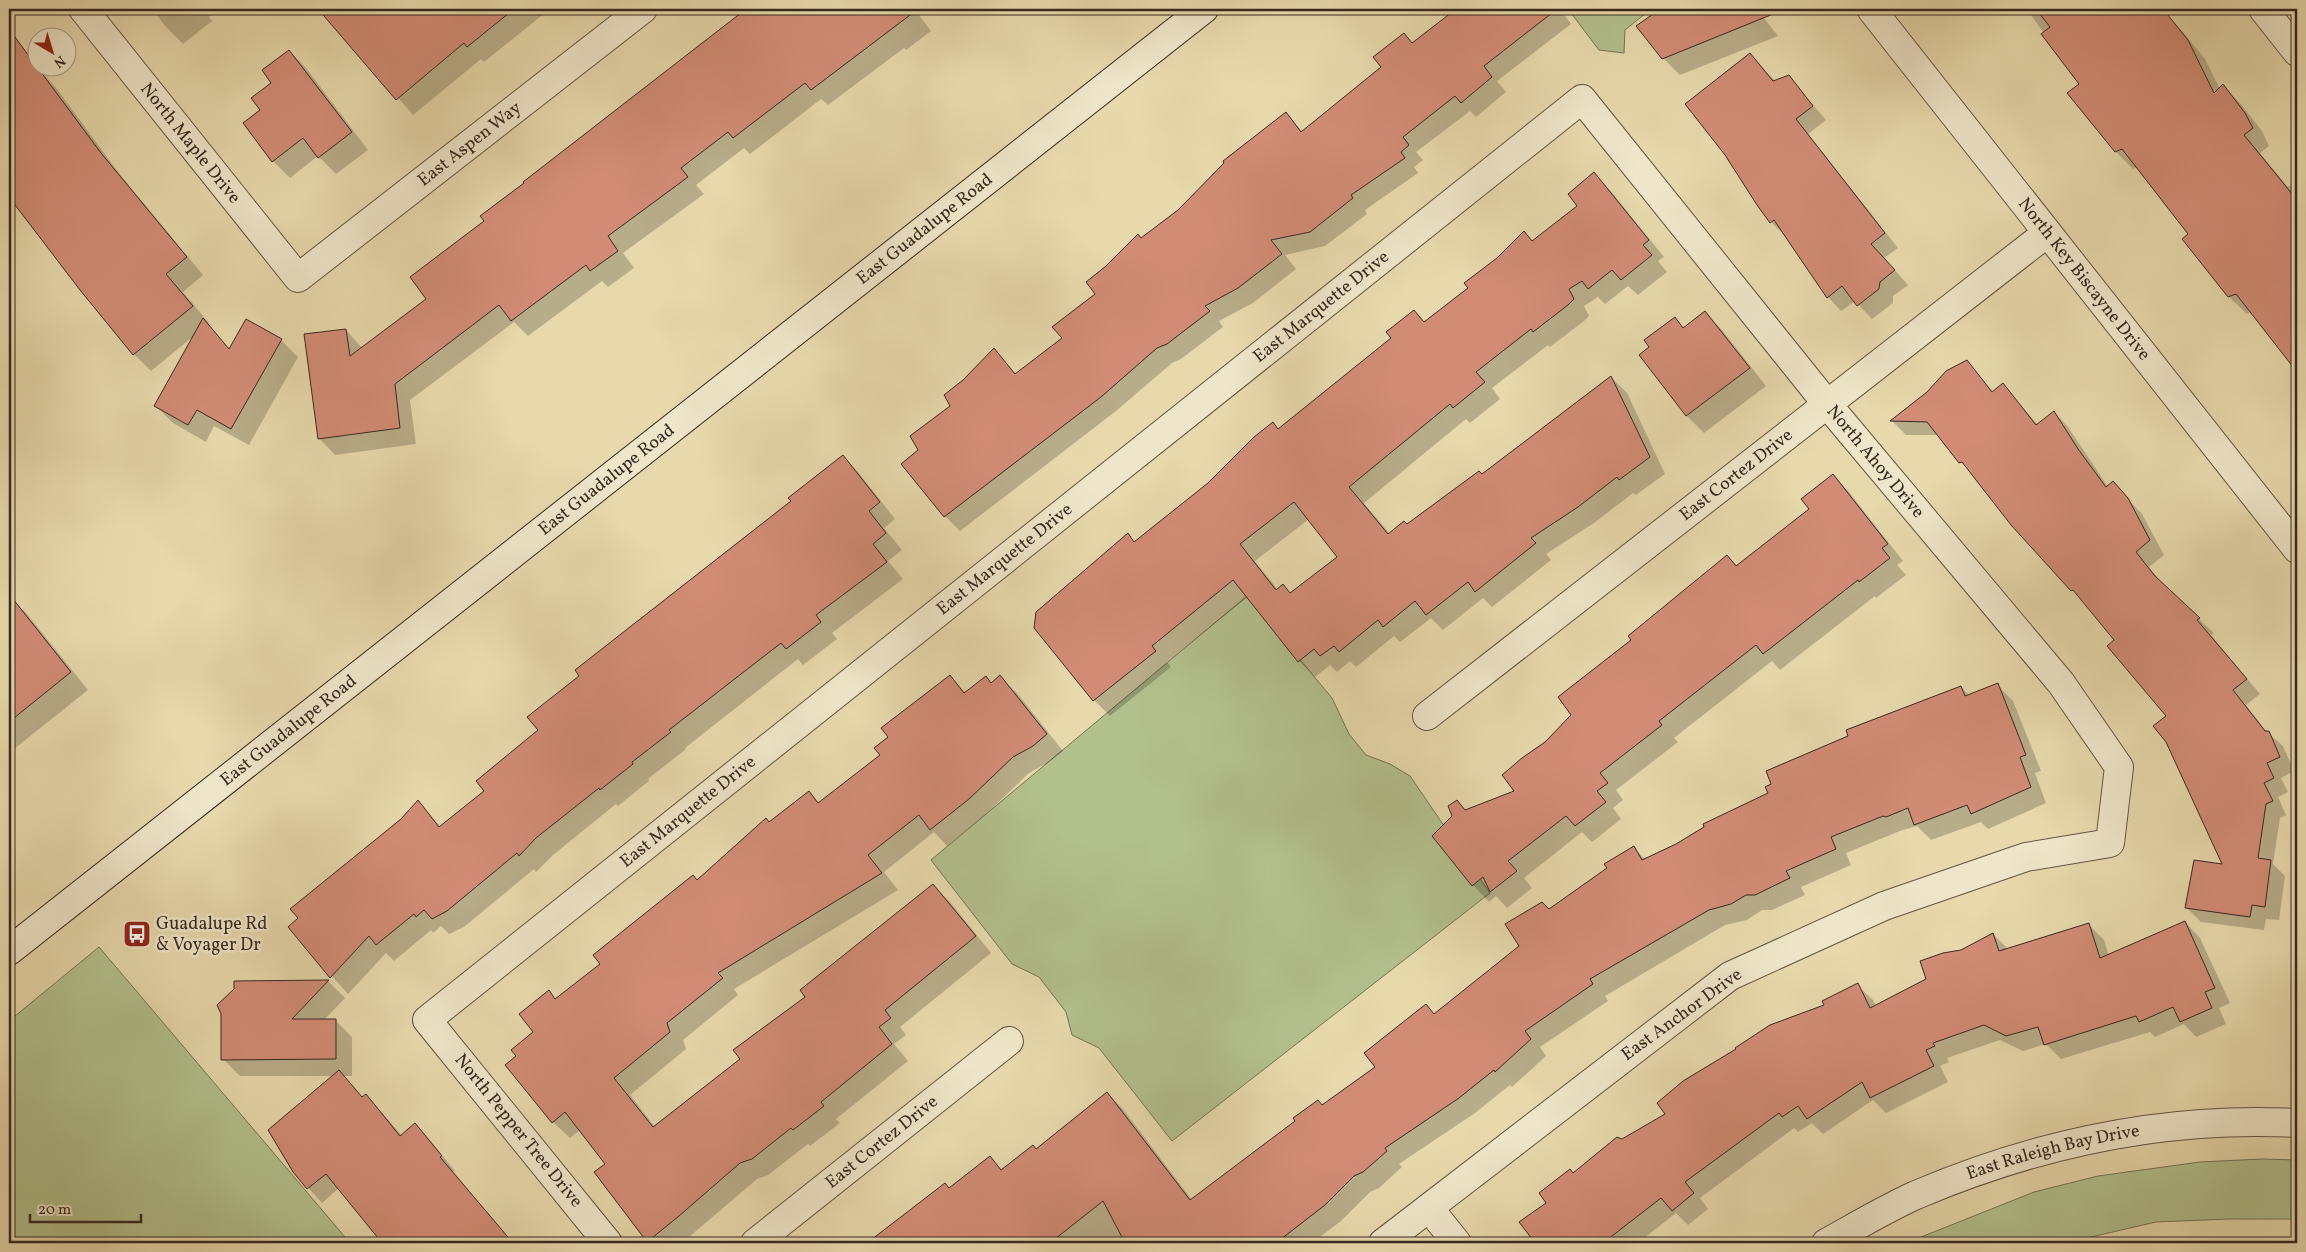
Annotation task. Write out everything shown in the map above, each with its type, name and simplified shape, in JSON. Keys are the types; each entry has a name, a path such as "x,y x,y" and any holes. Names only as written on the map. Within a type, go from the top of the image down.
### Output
{"street":[{"name":"North Maple Drive","path":"83,9 298,278"},
{"name":"East Aspen Way","path":"298,278 642,9"},
{"name":"East Guadalupe Road","path":"9,951 1204,9"},
{"name":"North Key Biscayne Drive","path":"1871,9 2297,548"},
{"path":"2263,9 2297,52"},
{"name":"North Ahoy Drive","path":"1582,99 1827,404 2061,683 2119,767 2110,843"},
{"name":"East Marquette Drive","path":"427,1020 1582,99"},
{"name":"East Cortez Drive","path":"1427,716 2047,232"},
{"name":"East Anchor Drive","path":"1384,1243 1730,976 1894,903 2026,857 2110,843"},
{"name":"North Pepper Tree Drive","path":"427,1020 608,1243"},
{"name":"East Cortez Drive","path":"755,1243 1009,1041"},
{"name":"East Raleigh Bay Drive","path":"1826,1243 1915,1196 2003,1162 2062,1145 2131,1132 2200,1124 2297,1123"},
{"path":"1429,1208 1457,1243"}],"green space":[{"path":"1568,9 1651,9 1625,30 1624,53 1599,50"},
{"path":"1247,596 1332,698 1349,734 1366,755 1390,764 1410,776 1490,893 1172,1141 1099,1048 1072,1035 1066,1012 1039,977 1012,964 931,860"},
{"path":"99,947 350,1243 11,1243 9,1241 9,1021"},
{"path":"2262,1159 2297,1160 2297,1219 2156,1222 2065,1243 1906,1243 2034,1192 2098,1176 2200,1162"}],"building":[{"path":"318,9 514,9 467,47 464,43 396,100"},
{"path":"746,9 918,9 811,90 805,83 733,138 728,132 681,168 688,177 608,236 618,251 590,271 586,265 511,321 499,305 395,384 400,428 318,439 304,334 346,329 350,356 426,299 410,277 484,221 480,216"},
{"path":"1456,9 1557,9 1484,66 1492,77 1461,103 1455,96 1403,137 1409,145 1401,152 1405,158 1351,195 1353,198 1310,232 1271,240 1282,254 1238,288 1205,306 1210,311 1167,344 1157,348 1101,397 944,517 901,464 918,450 910,436 950,406 944,395 963,380 994,348 1015,374 1062,338 1052,327 1095,294 1086,282 1106,266 1138,234 1141,238 1178,210 1224,163 1223,161 1286,112 1301,132 1381,67 1373,57 1404,33 1412,43"},
{"path":"1660,9 1783,10 1662,59 1636,26"},
{"path":"2036,9 2163,9 2188,40 2214,93 2223,84 2245,113 2253,128 2244,135 2297,200 2297,372 2236,294 2228,297 2182,239 2188,234 2122,149 2115,152 2067,93 2079,84 2041,34 2050,27"},
{"path":"9,29 28,55 28,78 45,78 101,153 187,257 166,274 193,306 133,355 80,290 9,197"},
{"path":"289,50 352,132 318,158 303,138 272,162 243,123 260,110 251,98 271,83 262,70"},
{"path":"1750,53 1773,81 1789,75 1813,106 1796,119 1885,233 1871,244 1895,270 1880,282 1879,289 1857,306 1842,286 1827,298 1774,220 1770,223 1725,155 1685,104"},
{"path":"1594,172 1649,240 1643,245 1652,255 1621,280 1612,270 1588,289 1582,281 1569,289 1574,299 1568,305 1533,332 1531,329 1476,372 1485,382 1453,408 1450,404 1349,487 1388,534 1404,521 1407,524 1479,471 1482,474 1611,376 1650,457 1619,480 1617,477 1578,507 1531,538 1536,543 1475,592 1468,582 1426,615 1415,601 1383,627 1378,620 1339,652 1334,646 1320,656 1314,649 1298,662 1233,580 1152,646 1156,651 1093,701 1034,628 1036,612 1128,533 1134,542 1208,483 1254,437 1273,422 1278,429 1391,338 1386,332 1414,310 1424,322 1468,288 1464,283 1497,258 1524,231 1532,241 1577,206 1568,194","holes":["1294,502 1337,557 1290,593 1283,584 1276,590 1240,544"]},
{"path":"1705,311 1750,368 1686,416 1639,355 1649,347 1644,340 1675,317 1683,328"},
{"path":"203,318 229,349 246,319 282,339 231,429 197,410 188,425 154,406"},
{"path":"1967,360 1992,392 2003,383 2036,425 2054,411 2078,449 2106,487 2113,481 2128,498 2150,540 2136,552 2155,576 2200,618 2197,620 2247,679 2233,690 2265,731 2269,731 2280,757 2267,763 2274,778 2264,783 2273,801 2266,804 2258,858 2271,860 2265,907 2252,905 2250,917 2185,908 2194,860 2222,864 2166,742 2153,726 2166,716 2107,646 2114,640 2073,590 2071,591 2011,525 1962,462 1959,463 1927,422 1890,421 1927,392 1946,371"},
{"path":"843,455 880,502 869,511 886,533 873,544 887,562 816,615 821,622 786,649 781,643 669,730 671,732 632,762 633,764 600,790 599,788 536,838 519,856 517,853 447,911 432,919 424,910 416,917 414,914 376,945 369,936 330,978 288,927 298,918 290,909 401,819 418,800 439,827 484,791 476,781 538,730 527,717 579,676 575,670 791,501 788,498"},
{"path":"1833,474 1888,544 1882,548 1890,558 1859,582 1858,580 1763,654 1756,645 1659,721 1662,725 1600,773 1608,783 1597,791 1606,802 1575,826 1566,816 1508,861 1517,871 1490,892 1483,877 1472,886 1432,836 1452,816 1448,806 1457,800 1465,810 1514,791 1502,775 1545,742 1571,715 1558,697 1631,640 1628,636 1727,555 1736,566 1809,509 1801,499"},
{"path":"9,594 71,672 9,722"},
{"path":"950,675 964,693 986,676 991,683 1000,675 1047,734 1033,746 1013,757 969,799 930,830 919,815 868,855 882,873 718,973 723,978 667,1023 670,1032 614,1078 653,1127 740,1059 733,1050 805,997 800,990 933,884 976,936 885,1010 891,1018 879,1027 892,1044 821,1102 824,1106 793,1130 791,1128 752,1159 740,1163 647,1242 594,1172 605,1164 565,1112 552,1123 505,1065 516,1056 511,1050 533,1032 519,1014 549,990 555,999 600,964 593,955 693,875 697,880 766,818 769,822 809,791 818,803 880,755 874,748 888,737 881,728"},
{"path":"1998,683 2026,755 2020,757 2031,787 1971,814 1967,805 1914,825 1908,808 1831,837 1836,849 1786,871 1790,878 1755,895 1746,895 1731,904 1709,910 1590,979 1593,984 1525,1031 1531,1039 1495,1072 1494,1070 1459,1098 1385,1148 1387,1151 1363,1172 1354,1176 1325,1205 1276,1243 1125,1243 1103,1201 1050,1243 867,1243 945,1183 949,1188 990,1156 1001,1170 1033,1145 1036,1149 1107,1092 1190,1200 1295,1121 1293,1118 1318,1100 1322,1105 1375,1067 1364,1053 1426,1004 1434,1014 1519,946 1505,924 1542,902 1549,909 1607,868 1604,864 1634,846 1642,860 1676,844 1704,827 1703,824 1768,793 1765,787 1771,784 1766,771 1848,736 1846,730 1961,686 1965,696"},
{"path":"2185,921 2215,988 2205,992 2212,1008 2180,1022 2173,1007 2139,1022 2136,1016 2044,1045 2038,1027 2006,1036 1984,1025 1933,1043 1935,1046 1926,1050 1934,1066 1870,1098 1862,1082 1807,1119 1798,1106 1782,1117 1779,1113 1685,1182 1694,1193 1672,1211 1661,1198 1603,1243 1535,1243 1519,1222 1546,1203 1539,1193 1570,1169 1573,1173 1617,1137 1622,1139 1665,1114 1657,1103 1683,1081 1736,1049 1770,1025 1824,1005 1822,1001 1858,983 1870,1008 1926,979 1920,961 1943,953 1961,950 1993,933 1999,951 2089,923 2100,958"},
{"path":"329,980 292,1019 336,1019 336,1059 221,1060 221,1014 217,1005 234,989 234,981"},
{"path":"339,1070 362,1097 366,1094 400,1136 415,1123 442,1156 440,1157 513,1243 382,1243 326,1174 307,1189 293,1172 268,1130"}],"place":[{"name":"Guadalupe Rd & Voyager Dr","path":"137,934"}]}
